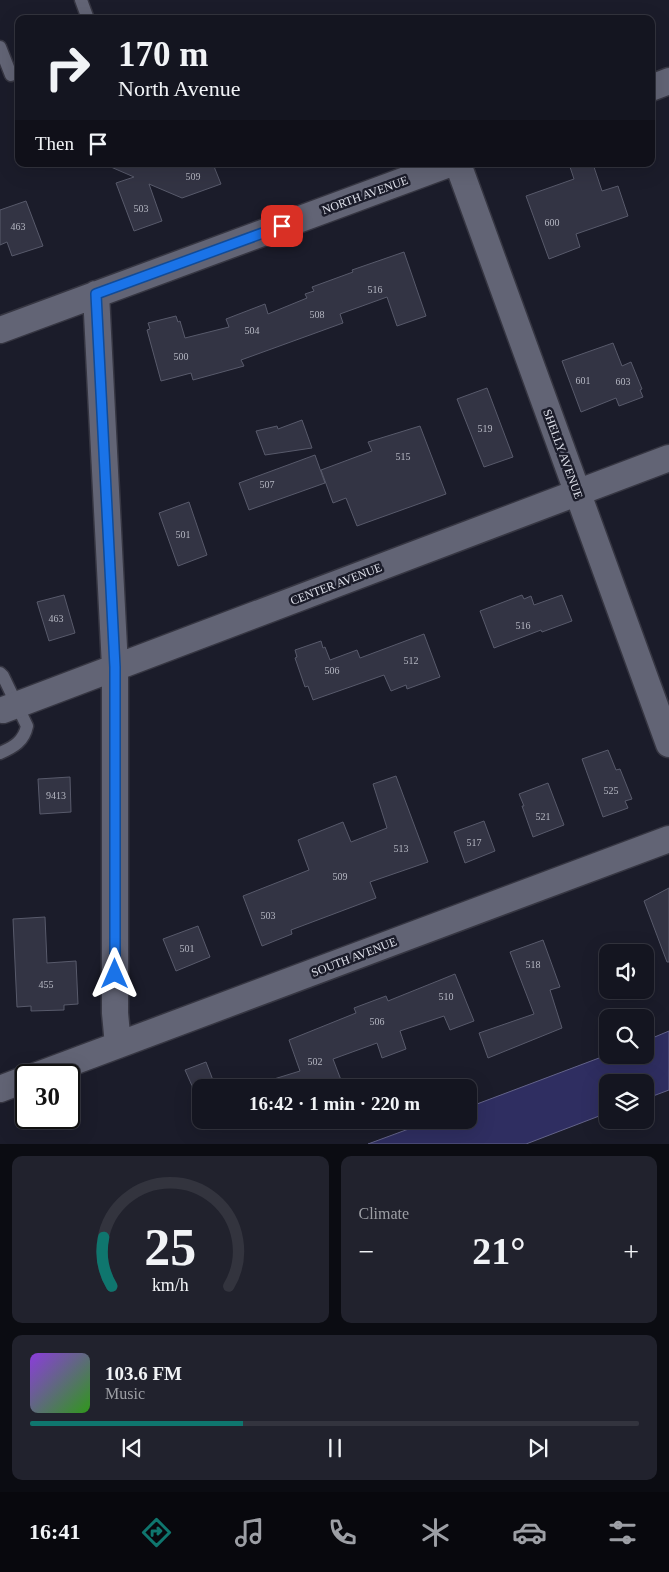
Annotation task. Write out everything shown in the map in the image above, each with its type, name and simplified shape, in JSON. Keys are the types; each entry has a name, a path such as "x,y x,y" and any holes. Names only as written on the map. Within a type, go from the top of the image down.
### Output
{"street":[{"path":"655,87 669,82"},
{"name":"NORTH AVENUE","path":"0,330 441,167"},
{"name":"SHELLY AVENUE","path":"459,167 669,744"},
{"path":"96,294 115,667 115,1013 118,1045"},
{"name":"CENTER AVENUE","path":"10,707 669,458"},
{"name":"SOUTH AVENUE","path":"67,1064 669,839"},
{"path":"0,1089 15,1084"}],"lane":[{"path":"81,0 87,15"},
{"path":"0,47 10,75"},
{"path":"0,673 4,676 10,707 27,726 22,739 17,744 0,753"}],"shaded area":[{"path":"669,1031 669,1090 654,1096 654,1074 599,1074 599,1116 526,1144 368,1144 409,1129 477,1129 477,1104 599,1058 599,1064 654,1064 654,1037"}],"building":[{"path":"111,167 214,167 221,184 182,198 149,184 162,221 134,231 116,183 134,177"},
{"path":"570,167 594,167 602,191 618,186 628,216 576,234 580,247 549,259 526,196 574,179"},
{"path":"26,201 43,246 12,256 7,242 0,245 0,210"},
{"path":"404,252 426,316 397,326 387,297 340,314 343,323 241,360 244,366 193,380 191,373 161,381 147,330 150,329 148,323 176,316 178,322 180,321 185,338 229,327 226,319 265,304 268,314 307,298 305,294 314,291 312,287 353,272 352,270"},
{"path":"613,343 622,366 631,362 642,389 640,390 643,397 619,406 616,398 581,412 562,361"},
{"path":"487,388 513,457 484,467 457,399"},
{"path":"302,420 312,448 265,455 256,431 277,426 278,429"},
{"path":"420,426 446,494 357,526 346,498 333,503 321,470 372,451 368,442"},
{"path":"315,455 325,483 249,510 239,483"},
{"path":"189,502 207,555 178,566 159,513"},
{"path":"64,595 75,633 49,641 37,602"},
{"path":"522,595 524,599 531,596 534,605 562,595 572,621 542,632 541,630 494,648 480,611"},
{"path":"424,634 440,677 407,689 406,685 391,691 384,675 313,700 308,686 305,687 295,658 297,657 295,650 321,641 330,660 357,650 360,658"},
{"path":"608,750 616,770 620,769 632,799 625,801 628,808 603,817 582,759"},
{"path":"396,776 428,862 370,882 376,898 291,930 292,934 262,946 243,896 309,870 298,840 343,822 351,842 387,828 373,784"},
{"path":"70,777 71,812 40,814 38,779"},
{"path":"548,783 564,825 533,837 519,794"},
{"path":"484,821 495,851 465,863 454,832"},
{"path":"669,888 669,962 667,962 644,901"},
{"path":"45,917 47,963 76,961 78,1004 64,1005 64,1010 31,1011 31,1006 17,1007 13,919"},
{"path":"198,926 210,957 176,971 163,939"},
{"path":"543,940 560,987 550,990 562,1028 488,1058 479,1033 534,1014 510,952"},
{"path":"455,974 474,1021 450,1030 444,1016 400,1031 406,1049 382,1058 377,1043 333,1059 341,1079 274,1079 300,1071 289,1040 356,1013 354,1008 386,996 388,1001"},
{"path":"206,1062 213,1079 192,1079 192,1086 185,1070"}],"route":[{"path":"115,974 115,667 96,294 282,226"}]}
